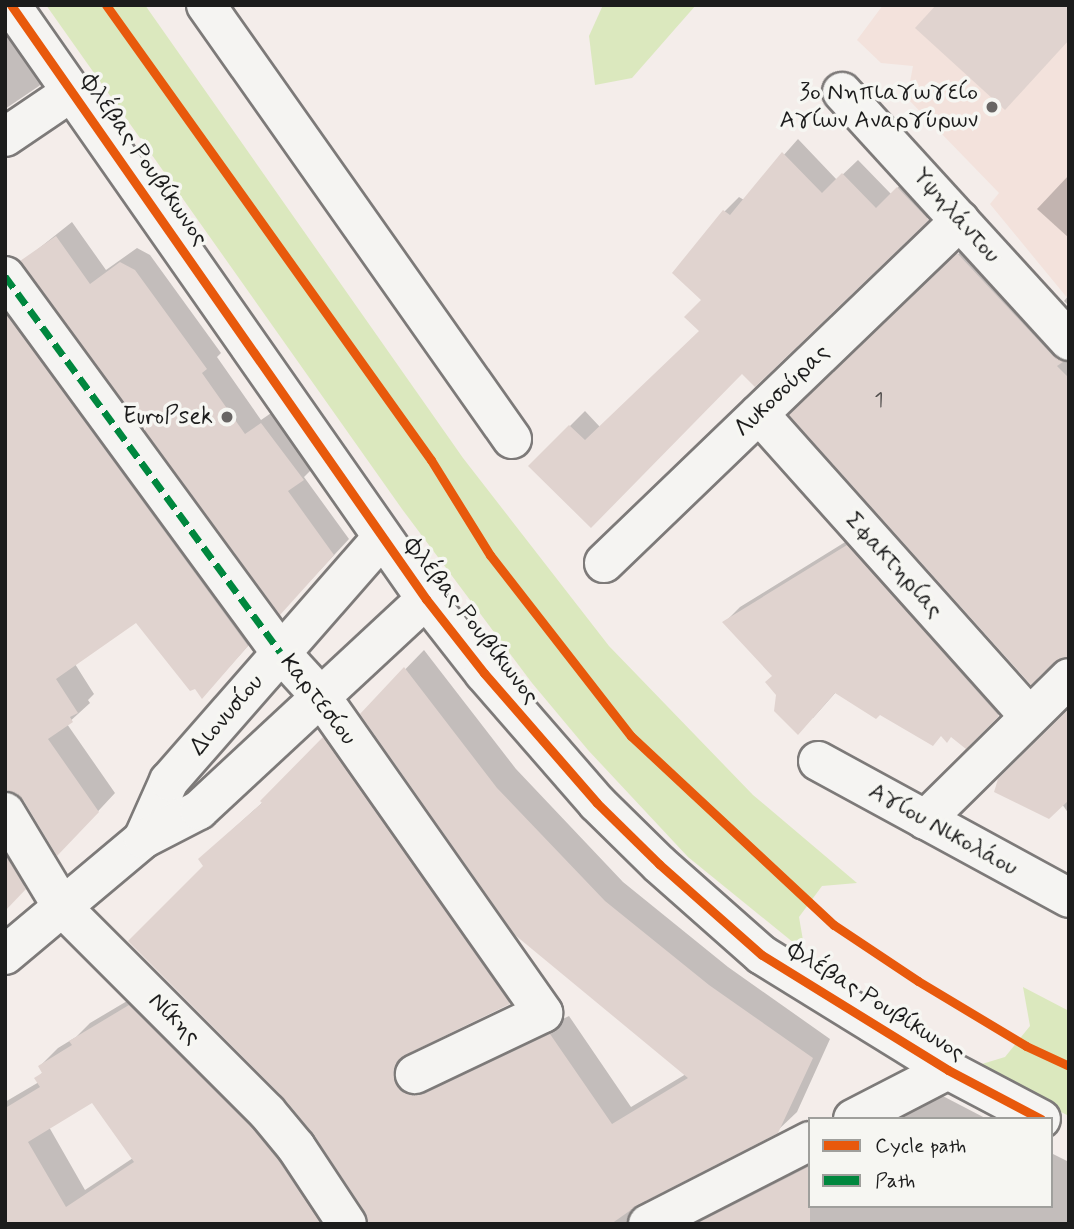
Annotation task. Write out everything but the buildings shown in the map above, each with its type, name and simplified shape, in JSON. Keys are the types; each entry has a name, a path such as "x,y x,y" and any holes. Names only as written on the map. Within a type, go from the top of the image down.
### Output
{"street":[{"name":"Φλέβας Ρουβίκωνος","path":"11,5 426,599 484,673 597,803 659,864 762,955 948,1070 1037,1117"},
{"path":"206,5 512,439"},
{"path":"5,137 73,91"},
{"name":"Υψηλάντου","path":"842,92 1069,341"},
{"name":"Λυκοσούρας","path":"604,563 960,220"},
{"name":"Καρτεσίου","path":"5,276 280,652 321,698 543,1013 415,1074"},
{"name":"Σφακτηρίας","path":"759,414 1029,716"},
{"name":"Διονυσίου","path":"143,839 169,781 382,538"},
{"name":"Διονυσίου","path":"5,954 143,839 199,810 426,599"},
{"path":"925,820 1069,678"},
{"name":"Αγίου Νικολάου","path":"818,761 1069,898"},
{"name":"Νίκης","path":"5,812 63,908 267,1112 296,1147 347,1224"},
{"path":"857,1117 948,1070"},
{"path":"1053,1125 1069,1133"},
{"path":"648,1224 808,1142"}],"shaded area":[{"name":"3ο Νηπιαγωγείο Αγίων Αναργύρων","path":"883,5 1069,5 1069,300 990,204 999,193 907,98 913,66 881,63 857,40"}],"green space":[{"path":"46,5 145,5 463,458 609,646 753,795 857,883 822,886 799,917 805,952 688,857 588,750 532,683 402,509"},
{"path":"603,5 696,5 632,78 595,85 589,36"},
{"path":"1023,987 1069,1011 1069,1116 972,1067 1005,1057 1030,1026"}],"marked path":[{"path":"5,276 280,652"}],"cycle path":[{"path":"11,5 426,599 484,673 597,803 659,864 762,955 948,1070 1037,1117"},
{"path":"106,5 431,460 490,555 631,736 834,925 918,981 1026,1046 1069,1066"}],"place":[{"name":"3ο Νηπιαγωγείο Αγίων Αναργύρων","path":"992,107"},
{"name":"EuroPsek","path":"227,417"}]}
